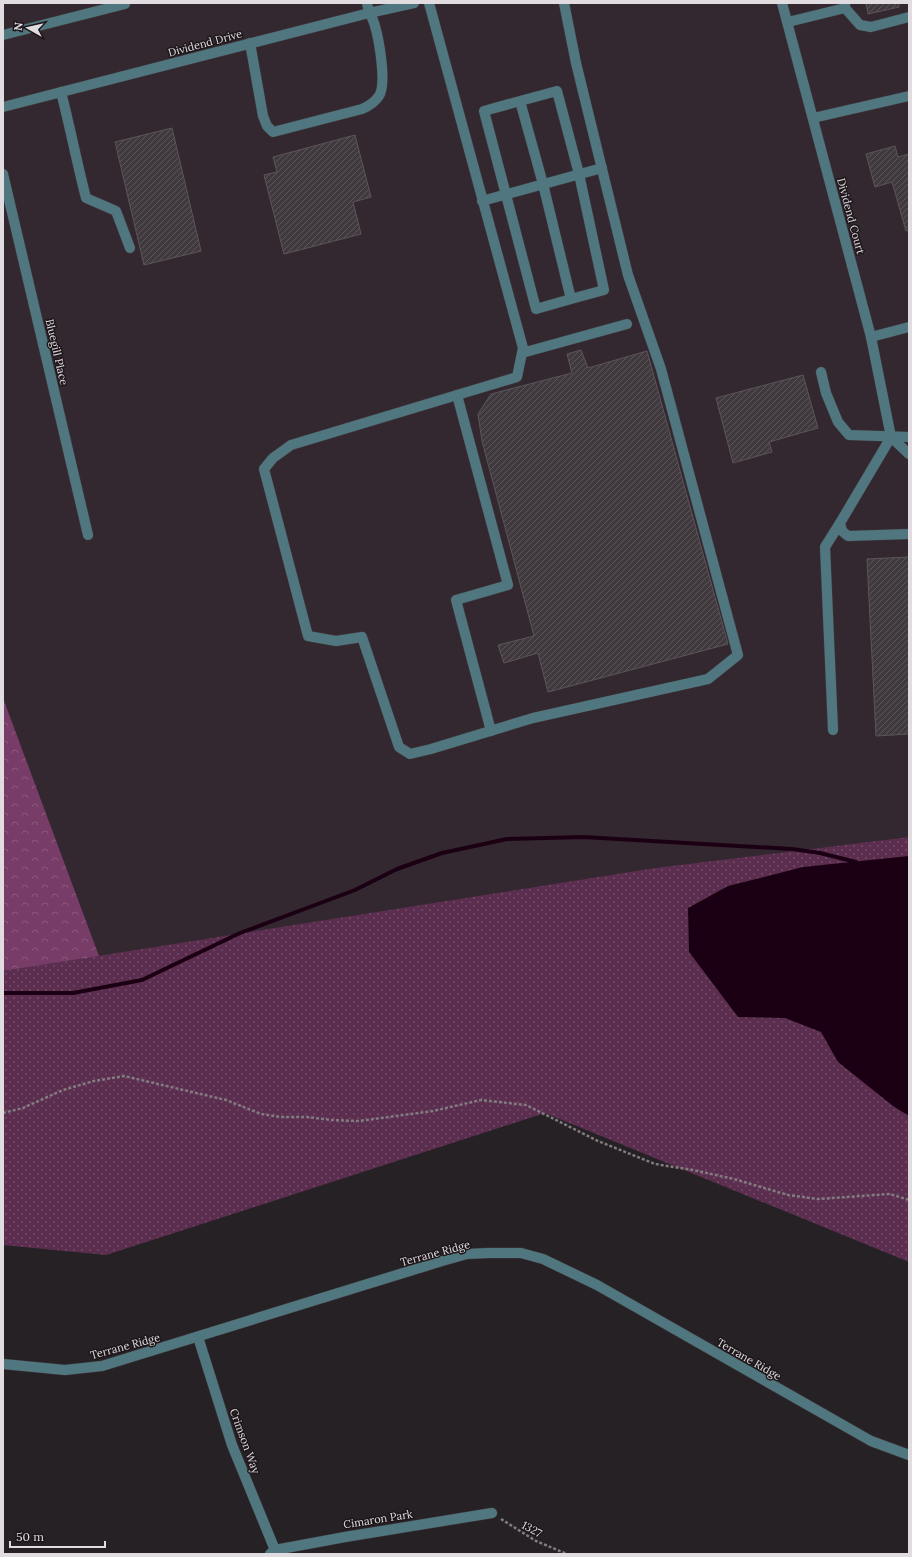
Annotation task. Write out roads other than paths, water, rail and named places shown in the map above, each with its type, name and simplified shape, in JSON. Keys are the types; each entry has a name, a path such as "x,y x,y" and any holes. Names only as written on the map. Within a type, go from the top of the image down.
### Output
{"street":[{"name":"Dividend Drive","path":"3,107 250,43 368,8 414,3"},
{"path":"429,3 523,348 517,377 291,445 273,458 264,469 308,636 336,642 362,637 399,747 410,754 533,718 708,679 738,655 661,369 628,275 576,64 564,3"},
{"name":"Dividend Court","path":"782,3 871,337 891,437"},
{"path":"3,35 125,4"},
{"path":"788,22 845,5 860,25 871,27 909,17"},
{"path":"250,43 263,116 267,126 273,132 362,109 370,105 380,95 382,82 382,57 375,24 368,8"},
{"path":"556,91 579,174 604,290 536,309 484,111 556,91"},
{"path":"61,92 86,198 116,211 130,248"},
{"path":"813,118 909,96"},
{"path":"520,101 543,184 571,300"},
{"path":"482,201 602,168"},
{"name":"Bluegill Place","path":"3,174 88,535"},
{"path":"522,353 627,324"},
{"path":"871,337 909,327"},
{"path":"821,372 826,393 838,422 849,434 909,437"},
{"path":"457,395 508,585 456,600 491,731"},
{"path":"891,437 909,454"},
{"path":"833,730 825,547 891,437"},
{"path":"840,523 842,531 848,536 909,534"},
{"name":"Terrane Ridge","path":"3,1364 65,1370 102,1366 467,1254 521,1253 543,1259 597,1285 830,1419 871,1441 909,1455"},
{"name":"Crimson Way","path":"198,1337 232,1445 272,1552"},
{"name":"Cimaron Park","path":"272,1552 492,1513"}],"waterway":[{"path":"3,993 73,993 142,980 240,933 355,890 397,869 442,853 507,839 583,837 792,849 820,853 856,862"}]}
